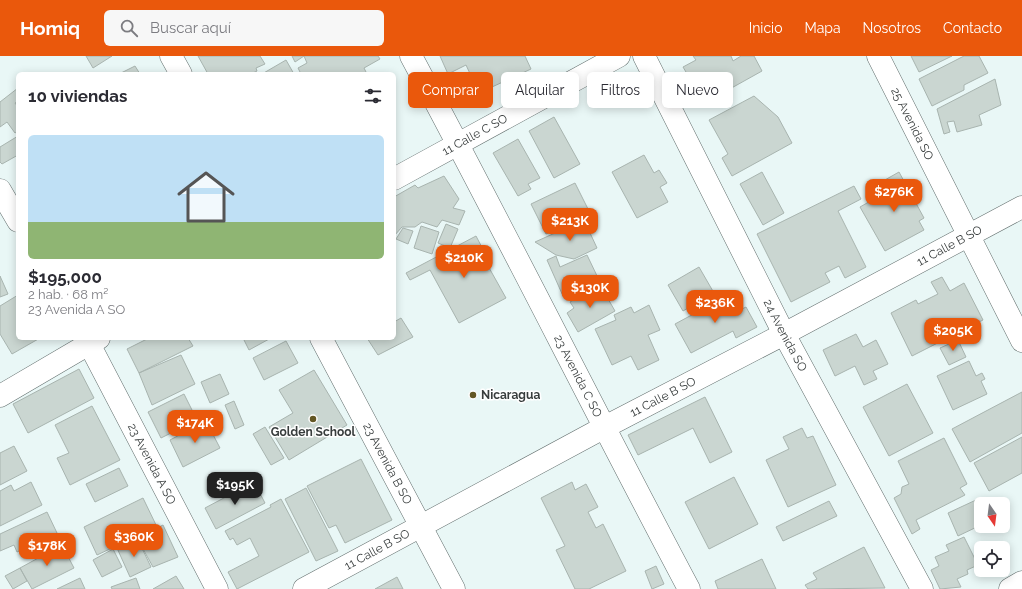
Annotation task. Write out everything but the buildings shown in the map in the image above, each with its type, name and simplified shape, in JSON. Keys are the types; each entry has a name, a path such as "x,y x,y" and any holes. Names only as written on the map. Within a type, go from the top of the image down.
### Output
{"street":[{"path":"171,56 180,72"},
{"name":"23 Avenida C SO","path":"411,56 458,144 603,428 689,589"},
{"name":"11 Calle C SO","path":"396,178 619,56"},
{"name":"24 Avenida SO","path":"644,56 784,334 922,589"},
{"name":"25 Avenida SO","path":"878,56 1022,341"},
{"path":"0,190 16,218"},
{"name":"11 Calle B SO","path":"304,589 603,428 784,334 1022,207"},
{"path":"0,396 91,340"},
{"name":"23 Avenida A SO","path":"91,340 217,589"},
{"name":"23 Avenida B SO","path":"322,340 454,589"},
{"path":"1010,589 1022,582"}],"place":[{"name":"Nicaragua","path":"473,395"},
{"name":"Golden School","path":"313,419"}]}
